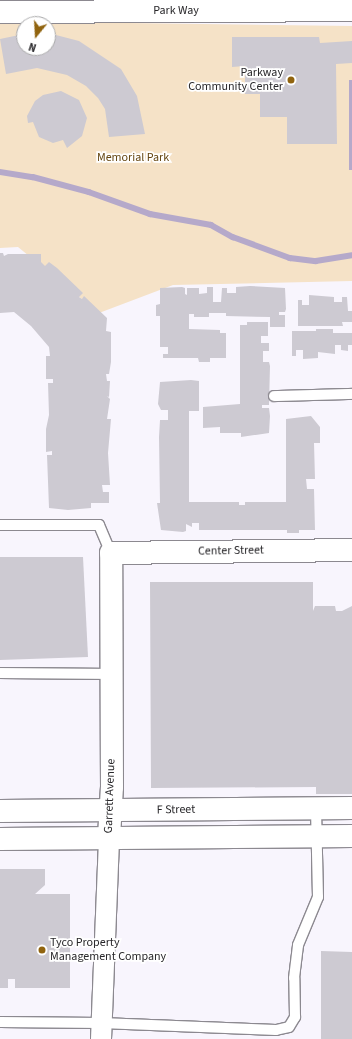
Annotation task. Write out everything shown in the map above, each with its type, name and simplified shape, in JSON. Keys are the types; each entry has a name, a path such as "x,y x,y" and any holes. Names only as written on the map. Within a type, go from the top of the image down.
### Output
{"street":[{"name":"Park Way","path":"0,12 92,6 352,10"},
{"name":"Center Street","path":"111,553 352,550"},
{"name":"Garrett Avenue","path":"101,1031 111,811 111,553"},
{"name":"F Street","path":"0,811 352,808"},
{"path":"0,838 352,836"}],"lane":[{"path":"274,396 352,394"},
{"path":"0,525 99,526 111,553"},
{"path":"0,673 111,674"},
{"path":"0,1022 101,1031 250,1034 286,1029 292,1024 295,1017 294,978 298,945 318,898 318,837 316,809"}],"green space":[{"name":"Memorial Park","path":"56,22 352,26 352,281 173,285 99,313 18,247 0,248 0,23 16,23 16,56 56,56"}],"shaded area":[{"path":"349,80 352,80 352,170 349,170"}],"building":[{"path":"56,35 79,41 121,69 137,96 145,134 109,137 105,109 98,98 86,86 67,75 37,68 6,74 0,39 16,36 16,56 56,56"},
{"name":"Parkway Community Center","path":"232,37 319,37 320,43 352,41 352,63 336,64 337,144 287,144 287,117 260,117 260,94 245,94 245,66 232,67"},
{"path":"61,91 79,100 87,118 82,136 67,148 63,140 53,143 39,137 33,122 28,123 27,116 35,101 43,95"},
{"path":"0,253 3,253 4,256 8,254 41,254 41,262 45,266 49,262 57,268 83,293 79,297 82,299 84,296 107,318 106,331 111,332 111,362 109,374 106,374 107,381 110,381 109,397 107,396 110,399 107,419 111,419 108,453 110,485 102,485 103,492 109,492 109,503 91,503 91,508 68,510 49,508 47,455 52,455 52,451 46,452 46,429 49,415 48,383 53,383 53,379 46,379 46,356 50,356 49,347 31,326 14,312 0,313"},
{"path":"250,286 285,288 286,309 285,312 279,312 279,315 285,315 285,327 270,327 270,317 226,316 226,313 209,313 209,317 194,317 194,314 189,314 189,329 220,330 220,333 226,333 226,358 210,358 210,362 199,362 198,358 163,358 163,354 168,354 168,347 160,347 160,316 156,316 156,305 160,304 160,288 182,287 185,288 185,294 187,295 187,288 199,288 199,294 207,293 207,287 213,287 213,302 221,302 222,288 227,288 227,293 236,293 236,287"},
{"path":"309,295 334,297 334,302 342,302 342,297 347,297 348,311 352,311 352,322 342,322 343,326 298,326 298,300 302,300 302,305 309,305"},
{"path":"247,322 268,322 268,336 261,336 261,343 269,343 269,351 263,351 263,362 269,362 270,366 269,405 262,405 262,408 269,408 270,416 269,433 241,437 241,433 220,433 220,427 203,428 203,407 240,404 240,325 247,325"},
{"path":"316,329 333,329 333,333 352,333 352,345 348,345 348,351 341,350 341,345 335,345 335,354 318,352 318,358 303,359 303,350 296,350 296,356 292,356 292,331 316,331"},
{"path":"191,380 199,381 199,411 189,411 189,502 239,502 239,505 245,505 245,502 286,502 286,419 311,416 320,427 320,443 314,443 315,479 306,479 307,489 314,489 315,530 299,530 299,533 287,533 287,530 199,530 199,523 192,523 192,527 186,524 186,531 183,532 161,530 157,503 160,503 159,437 160,420 168,420 168,410 161,410 158,404 160,382"},
{"path":"0,557 83,557 88,657 0,660"},
{"path":"150,582 313,582 313,611 315,606 335,606 336,611 342,611 352,606 352,794 316,794 316,787 151,788"},
{"path":"0,869 45,869 45,885 35,894 70,894 70,988 15,988 15,979 8,979 8,988 0,988"},
{"path":"321,951 352,952 352,1039 321,1039"}],"waterway":[{"path":"0,172 33,177 89,192 150,214 211,225 233,237 290,258 316,261 352,255"}],"place":[{"name":"Parkway Community Center","path":"291,80"},
{"name":"Tyco Property Management Company","path":"42,950"}]}
